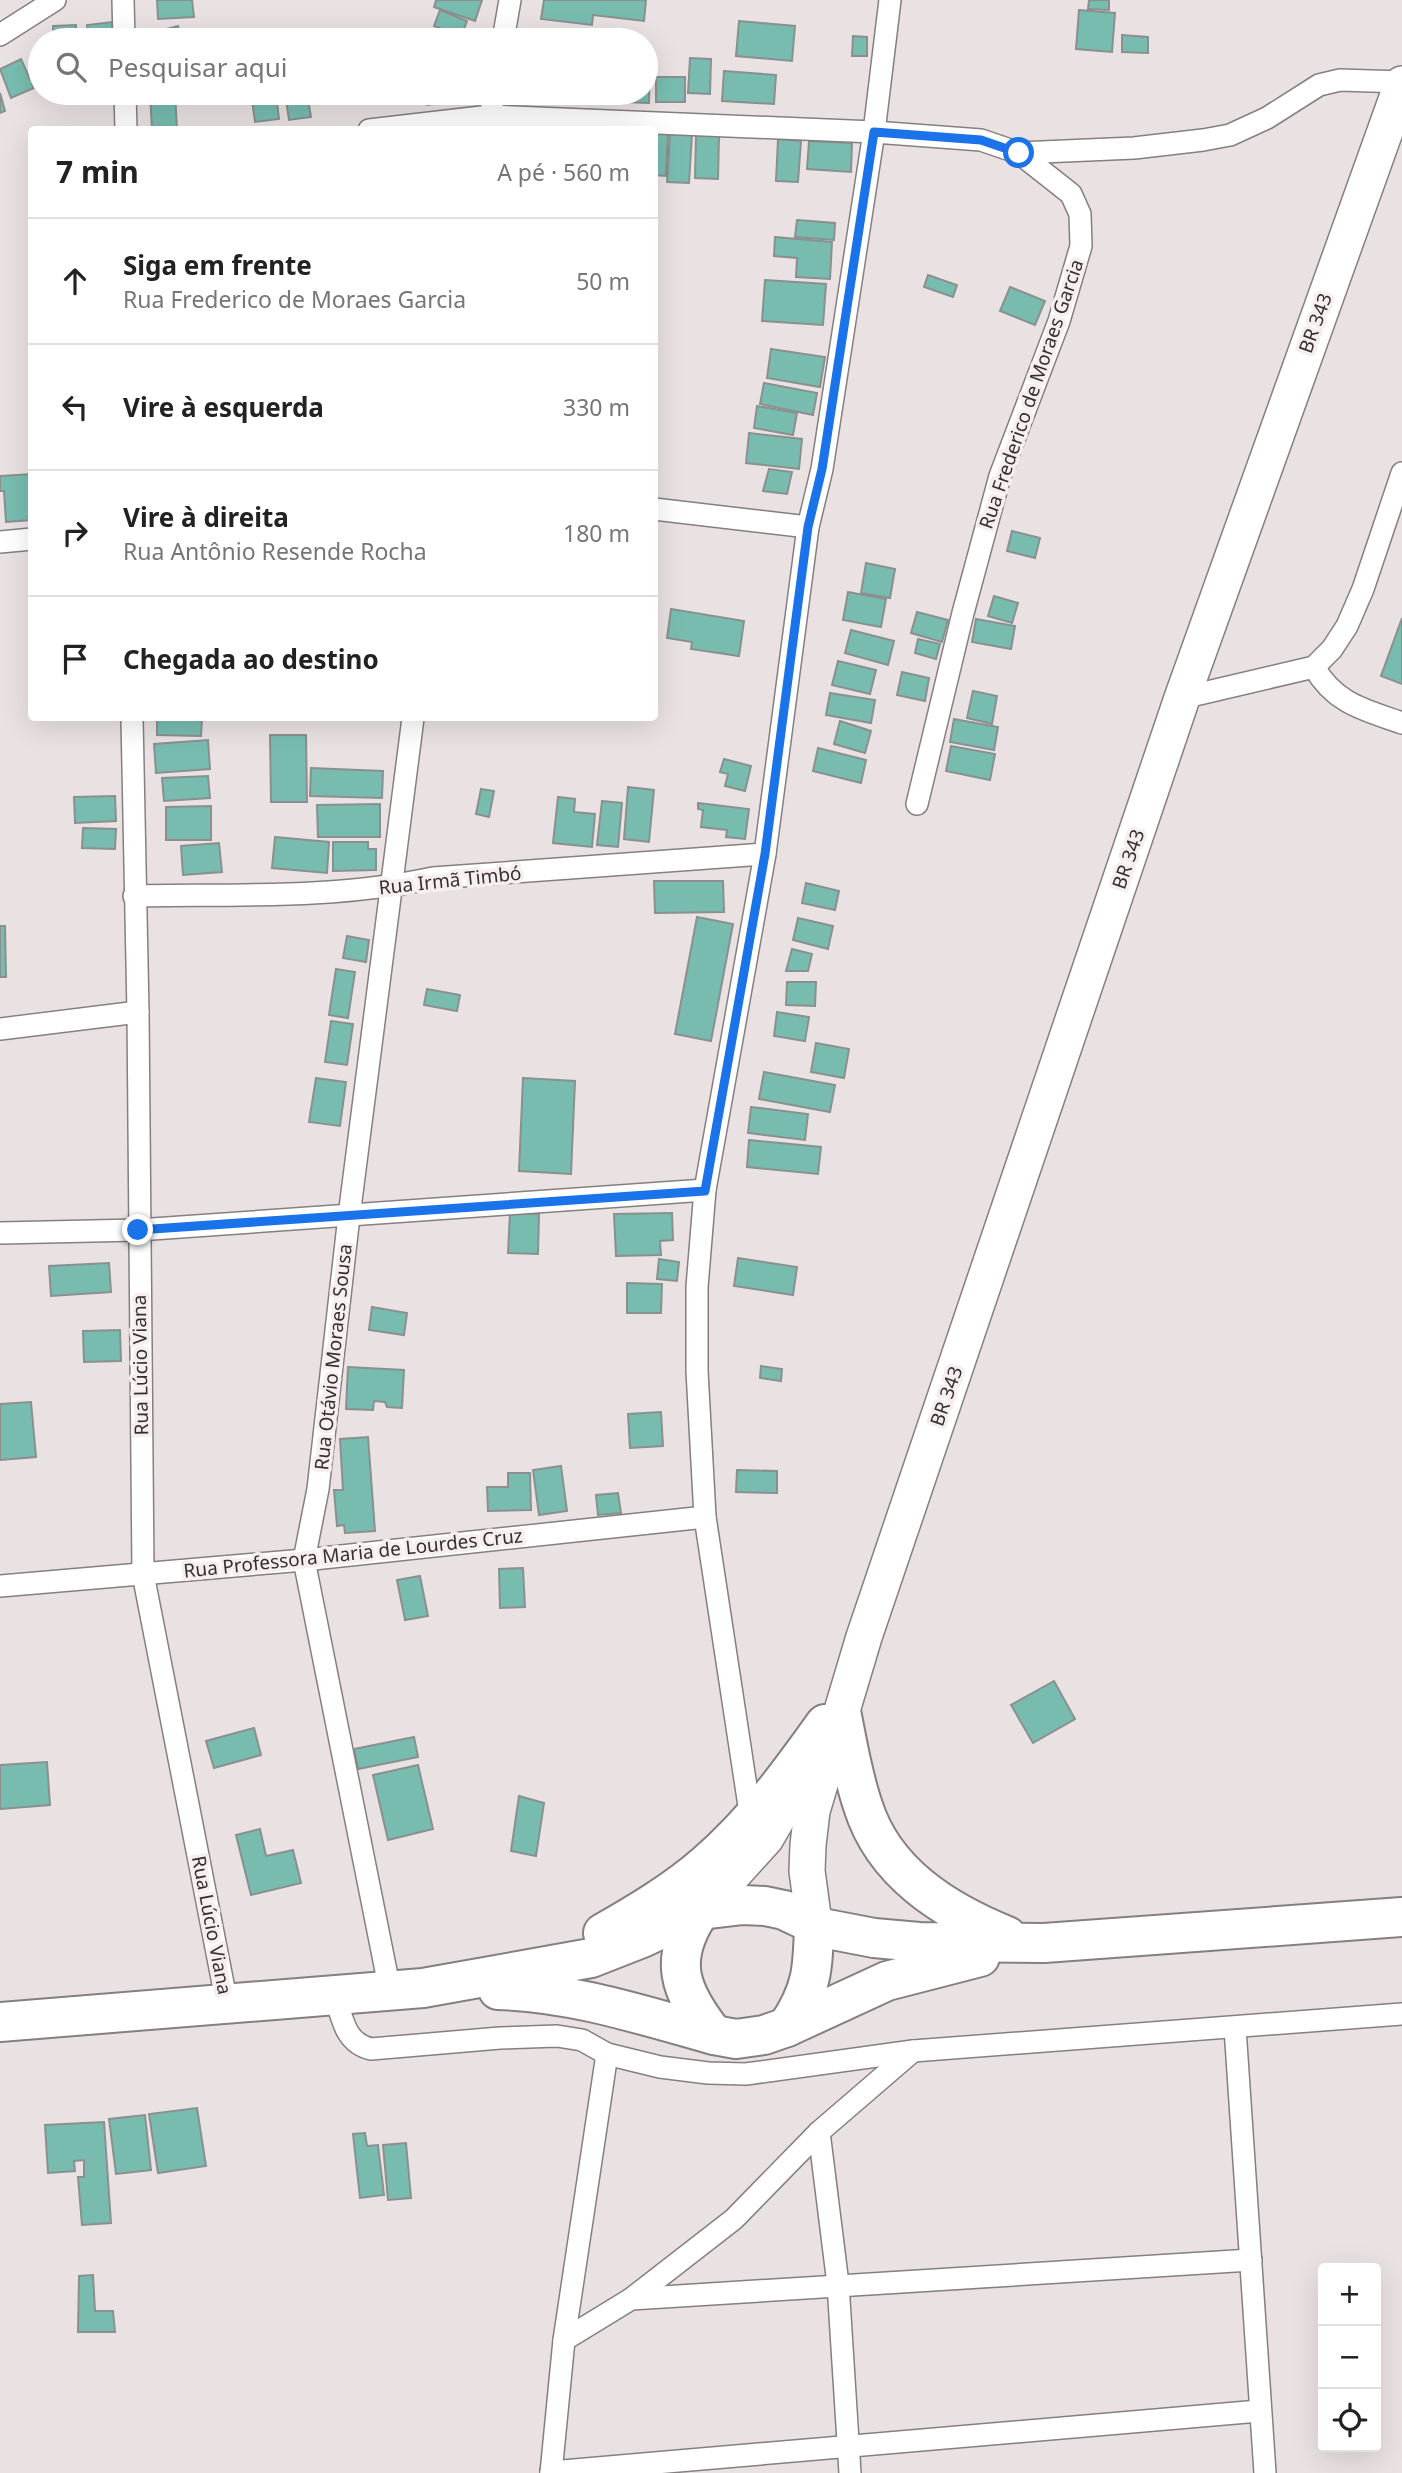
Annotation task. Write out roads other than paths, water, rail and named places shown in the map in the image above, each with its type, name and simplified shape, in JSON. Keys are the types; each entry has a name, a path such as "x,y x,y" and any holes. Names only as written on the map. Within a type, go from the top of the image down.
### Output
{"highway":[{"path":"544,1967 662,1897 707,1864 780,1786 833,1720"},
{"path":"833,1720 863,1809 885,1853 918,1887 950,1910 981,1926 1032,1943"},
{"path":"0,2022 406,1989 591,1958 617,1949 701,1910 743,1905 784,1910 822,1928 874,1938 919,1942 1032,1943 1402,1917"},
{"path":"701,1910 682,1945 682,1979 690,2000 714,2035"},
{"path":"787,2028 808,1989 813,1965 814,1923"},
{"path":"406,1989 528,1990 575,1997 714,2035 736,2039 751,2038 787,2028 887,1981 1032,1943"}],"main road":[{"name":"BR 343","path":"833,1720 864,1637 1182,698 1394,126 1402,83"},
{"path":"701,1910 766,1838 792,1797 833,1720"},
{"path":"814,1923 809,1898 808,1845 812,1811 833,1720"}],"street":[{"path":"0,35 55,0"},
{"path":"123,0 124,28"},
{"path":"505,28 510,0"},
{"path":"751,1819 705,1517 697,1371 697,1287 705,1191 765,854 808,527 822,469 874,132 890,0"},
{"path":"1019,153 1134,148 1203,140 1230,135 1267,118 1320,85 1340,80 1402,83"},
{"path":"126,105 127,126"},
{"path":"490,123 492,105"},
{"name":"Rua Frederico de Moraes Garcia","path":"438,126 490,123 618,126"},
{"name":"Rua Frederico de Moraes Garcia","path":"658,127 874,132 981,140 1019,153 1071,194 1080,214 1081,246 1059,321 1000,476 963,613 917,804"},
{"path":"1182,698 1314,667 1332,649 1347,626 1363,589 1402,473"},
{"path":"658,509 808,527"},
{"path":"0,542 28,539"},
{"path":"1314,667 1323,682 1336,695 1354,706 1402,723"},
{"name":"Rua Lúcio Viana","path":"132,721 138,1012 143,1574 227,2004"},
{"name":"Rua Otávio Moraes Sousa","path":"406,1989 304,1560 318,1489 349,1216 413,721"},
{"name":"Rua Irmã Timbó","path":"134,896 343,891 391,887 433,878 765,854"},
{"path":"0,1029 138,1012"},
{"path":"0,1233 138,1230 705,1191"},
{"name":"Rua Professora Maria de Lourdes Cruz","path":"0,1586 304,1560 705,1517"},
{"path":"335,1995 345,2030 360,2046 371,2049 557,2036 582,2040 607,2054 660,2067 746,2074 913,2051 1402,2014"},
{"path":"1235,2028 1265,2473"},
{"path":"564,2340 631,2299 734,2218 819,2132 913,2051"},
{"path":"607,2054 564,2340 551,2472 1259,2411"},
{"path":"819,2132 838,2284 850,2473"},
{"path":"631,2299 1251,2259"}]}
